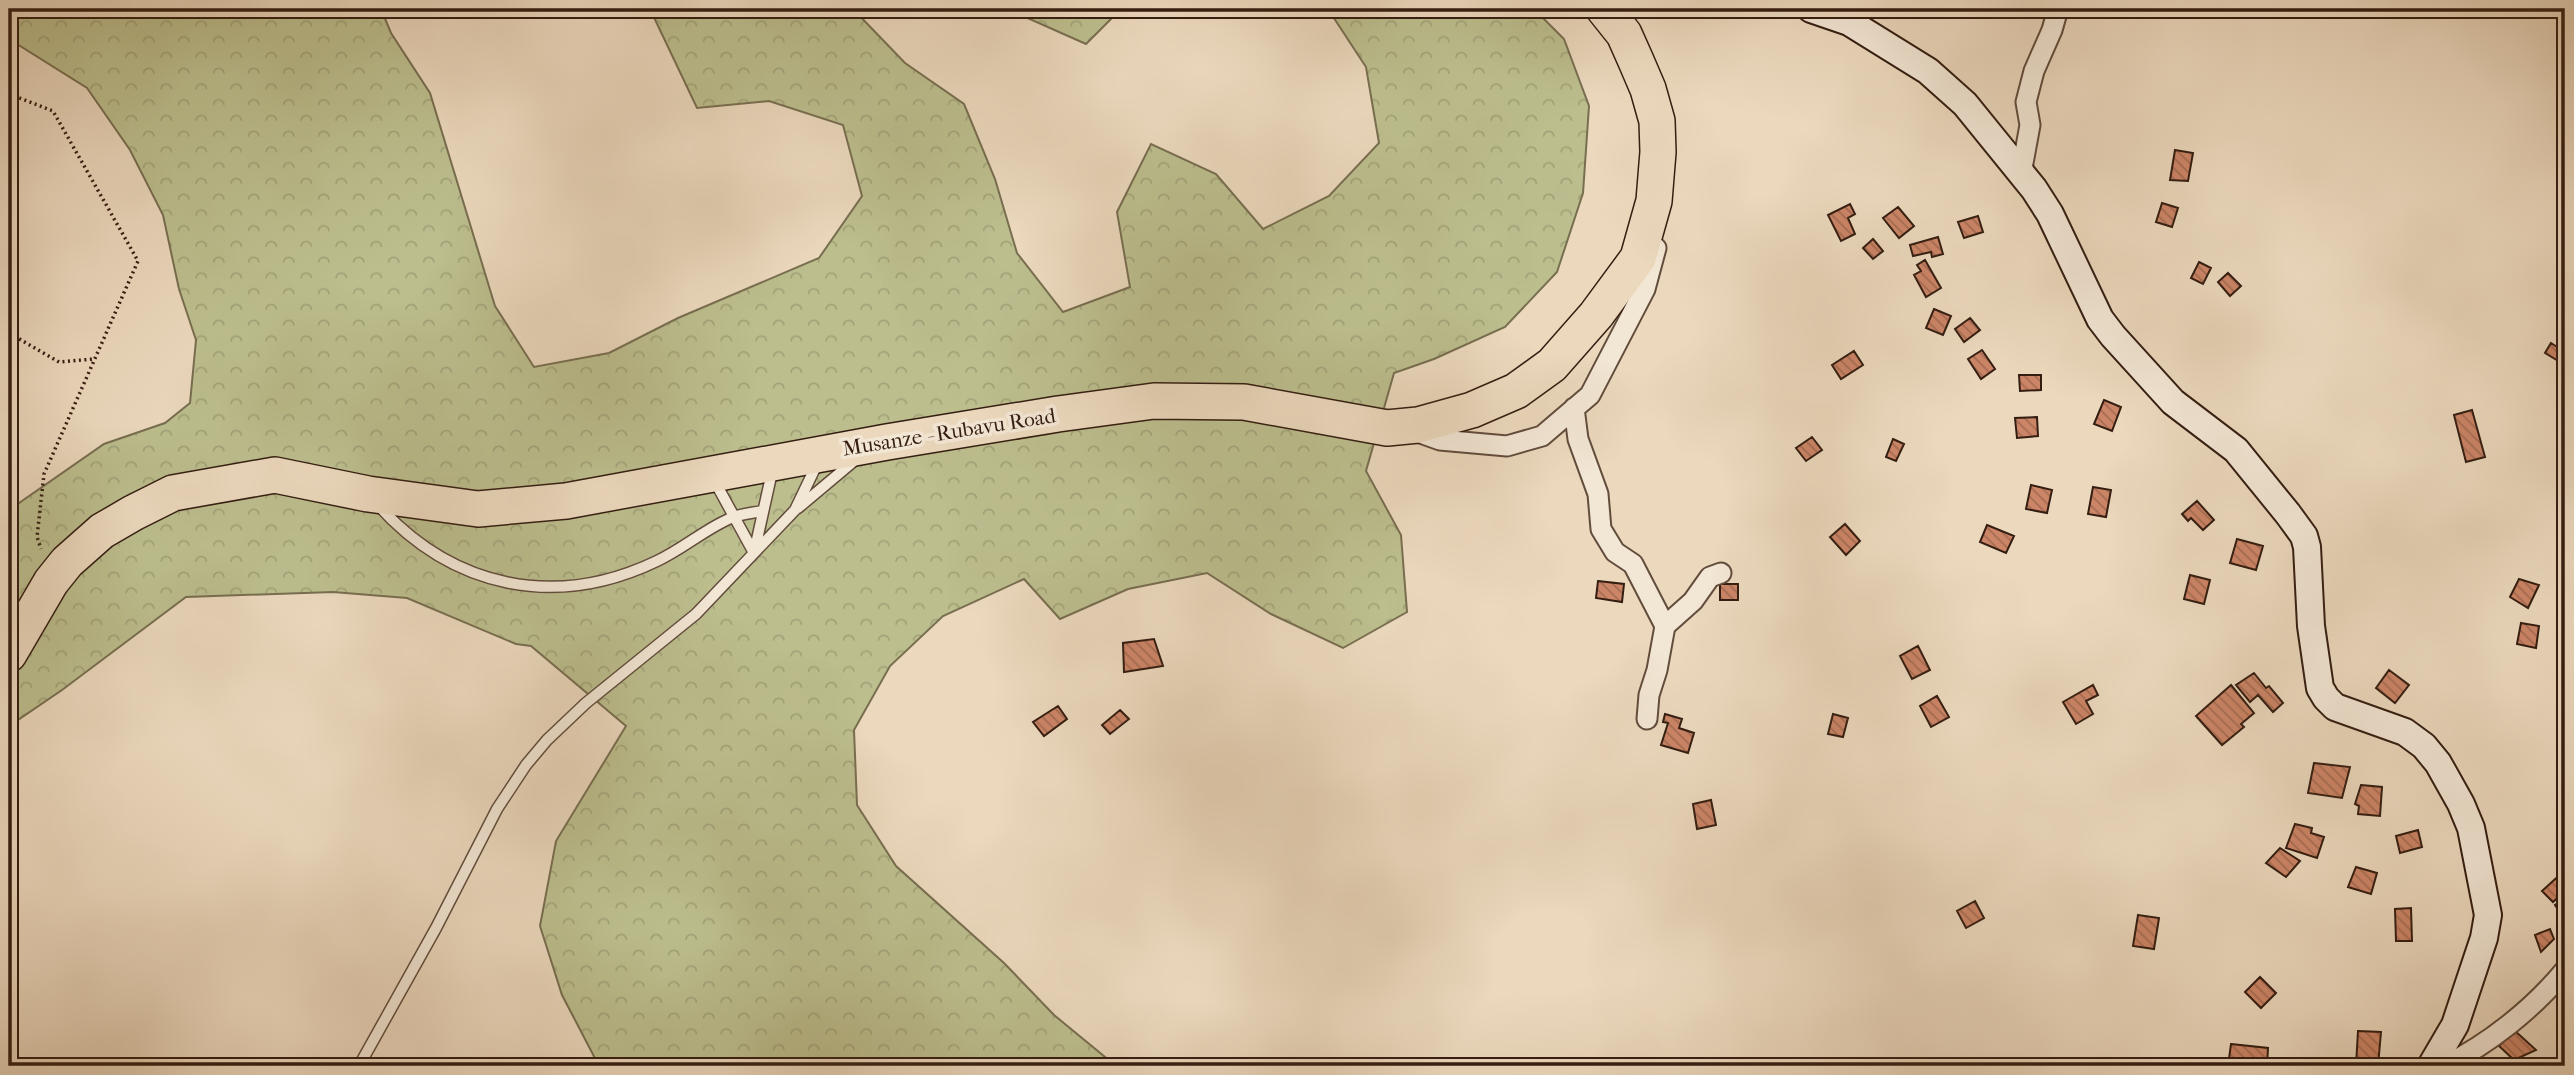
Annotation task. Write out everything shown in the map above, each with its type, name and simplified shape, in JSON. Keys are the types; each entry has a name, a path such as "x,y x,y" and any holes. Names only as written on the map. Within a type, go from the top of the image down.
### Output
{"highway":[{"name":"Musanze - Rubavu Road","path":"9,654 51,582 67,562 102,531 173,494 275,475 368,494 478,509 566,501 887,442 1154,401 1244,402 1387,428 1418,425 1472,410 1516,390 1552,366 1576,340 1638,258 1654,201 1658,152 1657,121 1648,89 1624,34 1604,9"}],"main road":[{"path":"1811,9 1849,22 1928,71 1965,104 2050,214 2100,318 2113,336 2173,401 2236,450 2304,536 2320,688 2326,698 2335,707 2405,732 2424,746 2438,763 2471,828 2488,915 2484,938 2455,1026 2431,1066"}],"street":[{"path":"2021,174 2031,125 2026,102 2034,71 2052,30 2057,9"},
{"path":"1401,426 1440,440 1507,446 1542,436 1590,395 1645,289 1663,223 1664,170 1657,121"},
{"path":"1574,408 1578,439 1598,494 1601,529 1615,552 1633,564 1665,626 1647,719"},
{"path":"1665,626 1693,601 1710,577 1721,573"},
{"path":"2444,1066 2466,1056 2528,1009 2565,970"}],"lane":[{"path":"359,1066 436,928 497,809 526,765 547,740 586,704 696,614 796,510 847,464 887,442"},
{"path":"796,510 821,454"},
{"path":"754,553 774,464"},
{"path":"711,475 754,553"},
{"path":"368,494 394,523 412,537 431,551 464,568 513,585 557,588 609,578 657,561 733,517 762,511"}],"path":[{"path":"9,94 53,111 138,261 44,474 37,537 51,582"},
{"path":"9,335 59,362 94,359"}],"green space":[{"path":"9,9 381,9 391,33 430,93 495,306 534,367 609,353 678,318 819,258 862,196 843,125 769,101 697,108 650,9 853,9 905,63 964,104 995,179 1017,253 1063,312 1130,287 1117,212 1151,144 1216,174 1263,229 1329,196 1379,143 1366,67 1328,9 1534,9 1564,39 1589,106 1583,193 1557,272 1505,327 1434,359 1394,373 1366,471 1401,535 1407,612 1343,648 1271,614 1207,573 1128,589 1060,619 1024,579 943,616 890,666 854,730 857,805 896,866 1004,963 1054,1015 1116,1066 599,1066 562,995 540,926 556,841 626,726 531,646 516,644 407,598 333,592 186,597 62,690 9,726 9,510 104,444 165,423 190,403 196,340 179,289 163,215 130,150 87,88 9,39"},
{"path":"1014,9 1121,9 1086,44 1016,13"}],"building":[{"path":"2175,150 2193,153 2188,181 2170,180"},
{"path":"2162,203 2178,208 2172,227 2156,222"},
{"path":"1850,204 1855,214 1848,218 1855,234 1841,241 1828,215"},
{"path":"1898,207 1914,226 1899,238 1883,218"},
{"path":"1978,216 1983,232 1964,238 1958,222"},
{"path":"1938,237 1943,254 1932,257 1931,252 1913,256 1910,245"},
{"path":"1873,239 1883,251 1873,259 1863,248"},
{"path":"1925,260 1941,288 1926,297 1914,275 1921,271 1917,265"},
{"path":"2199,262 2211,268 2203,284 2191,278"},
{"path":"2228,273 2241,286 2230,296 2218,282"},
{"path":"1934,309 1951,316 1943,335 1926,328"},
{"path":"1970,318 1980,330 1964,342 1955,329"},
{"path":"2551,343 2565,352 2565,365 2545,353"},
{"path":"1982,350 1995,369 1981,379 1968,359"},
{"path":"1854,351 1863,365 1841,379 1832,365"},
{"path":"2019,375 2041,375 2041,390 2020,391"},
{"path":"2104,400 2121,407 2112,431 2094,424"},
{"path":"2472,410 2485,457 2466,462 2454,415"},
{"path":"2037,417 2038,436 2017,438 2015,418"},
{"path":"1812,437 1822,450 1806,461 1796,448"},
{"path":"1893,439 1904,444 1896,461 1886,457"},
{"path":"2031,485 2052,490 2047,513 2026,509"},
{"path":"2093,487 2111,490 2106,517 2088,514"},
{"path":"2197,501 2214,520 2203,530 2191,518 2188,521 2182,514"},
{"path":"1845,524 1860,541 1846,555 1830,537"},
{"path":"1987,525 2014,536 2006,553 1980,542"},
{"path":"2237,539 2263,546 2256,570 2230,563"},
{"path":"2190,575 2210,580 2204,604 2184,599"},
{"path":"2519,579 2539,585 2528,608 2510,597"},
{"path":"1598,581 1624,584 1622,602 1596,598"},
{"path":"1720,584 1738,584 1738,600 1720,600"},
{"path":"2521,623 2539,626 2536,648 2517,644"},
{"path":"1154,639 1163,666 1124,672 1123,643"},
{"path":"1918,646 1930,670 1912,679 1900,656"},
{"path":"2389,670 2409,685 2395,703 2376,688"},
{"path":"2254,673 2283,703 2273,712 2258,695 2250,702 2236,685"},
{"path":"2093,685 2098,695 2086,701 2093,714 2076,724 2063,702"},
{"path":"2231,685 2254,713 2241,724 2244,727 2222,745 2196,716"},
{"path":"1937,696 1949,717 1931,727 1920,706"},
{"path":"1058,706 1067,719 1044,736 1033,722"},
{"path":"1120,710 1129,719 1110,734 1102,725"},
{"path":"1665,714 1682,719 1679,728 1694,733 1688,753 1661,745 1668,723 1663,722"},
{"path":"1833,714 1848,718 1843,737 1828,734"},
{"path":"2314,763 2350,767 2342,798 2308,793"},
{"path":"2361,785 2382,787 2380,816 2358,814 2359,806 2355,804"},
{"path":"1711,800 1716,825 1697,829 1693,804"},
{"path":"2295,824 2312,828 2311,833 2324,837 2317,858 2286,848"},
{"path":"2418,830 2422,847 2400,853 2396,836"},
{"path":"2280,848 2300,861 2286,877 2266,863"},
{"path":"2356,867 2377,873 2371,894 2348,887"},
{"path":"2564,871 2565,891 2553,902 2542,891"},
{"path":"2565,898 2565,920 2555,905"},
{"path":"1975,901 1984,918 1966,928 1957,911"},
{"path":"2411,908 2412,941 2396,941 2395,909"},
{"path":"2138,915 2159,918 2154,949 2133,946"},
{"path":"2550,929 2554,939 2541,952 2535,935"},
{"path":"2260,977 2276,993 2261,1008 2245,992"},
{"path":"2514,1030 2536,1050 2514,1060 2499,1046"},
{"path":"2358,1031 2381,1032 2378,1066 2356,1066"},
{"path":"2231,1044 2268,1048 2267,1066 2228,1066"}]}
